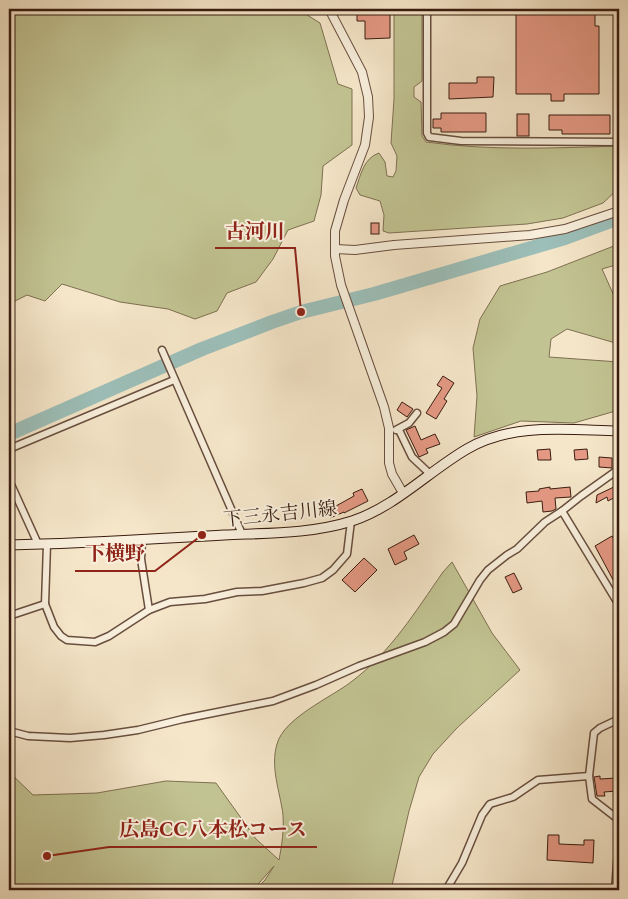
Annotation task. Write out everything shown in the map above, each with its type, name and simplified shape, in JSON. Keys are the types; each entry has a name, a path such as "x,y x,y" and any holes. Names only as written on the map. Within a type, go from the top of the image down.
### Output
{"main road":[{"name":"下三永吉川線","path":"9,545 142,540 324,528 362,518 403,493 468,448 491,438 518,431 543,429 619,431"}],"street":[{"path":"329,9 362,72 368,97 369,117 365,145 344,200 336,231 335,256 347,305 384,407 389,431 389,463 392,474 403,493"},
{"path":"427,9 427,133 429,137 461,142 619,142"},
{"path":"335,249 355,250 394,245 530,235 564,229 619,211"},
{"path":"162,350 242,534"},
{"path":"9,449 174,379"},
{"path":"389,431 399,430 409,423 417,412"},
{"path":"399,430 412,456 430,474"},
{"path":"9,732 28,736 70,738 104,735 138,730 183,718 273,701 316,686 359,666 425,642 444,632 454,624 488,570 506,555 517,549 545,522 619,469"},
{"path":"9,480 42,544 45,604 54,627 60,636 67,640 83,642 95,642 109,636 149,610 170,602 205,599 237,592 262,591 322,578 333,570 347,554 351,522"},
{"path":"562,511 619,605"},
{"path":"142,540 141,559 149,610"},
{"path":"9,616 45,604"},
{"path":"619,719 594,733 589,776 592,799 619,820"},
{"path":"446,890 462,863 482,815 490,804 513,797 538,780 589,776"},
{"path":"615,890 619,838"}],"green space":[{"path":"9,9 301,9 320,23 338,84 352,89 352,145 323,166 321,195 314,221 288,230 273,259 256,282 227,293 217,311 195,319 168,309 120,302 62,284 45,301 27,295 9,304"},
{"path":"394,9 422,9 422,81 414,87 414,97 421,102 422,136 426,142 498,148 619,146 619,188 603,203 563,218 527,224 389,233 383,231 384,215 380,201 360,195 356,188 366,163 374,155 379,153 385,162 387,176 393,177 396,171 397,156 391,143 394,99"},
{"path":"619,244 619,264 602,269 619,307 619,344 567,329 551,339 549,357 619,362 619,410 574,423 521,421 474,437 477,396 473,348 480,319 500,286 547,272"},
{"path":"452,562 492,633 520,670 457,728 433,754 419,777 409,811 391,890 255,890 265,880 274,866 253,890 9,890 9,772 33,795 97,793 166,781 216,783 256,839 279,860 283,815 276,779 275,753 281,735 298,717 351,682 378,658 402,631"}],"building":[{"path":"357,9 390,9 390,38 365,39 365,21 357,21"},
{"path":"516,9 595,9 595,26 599,26 599,94 564,94 564,101 551,101 551,94 516,94"},
{"path":"477,77 494,77 493,97 449,99 449,83 477,83"},
{"path":"441,113 486,113 486,132 441,132 441,128 433,128 433,119 441,119"},
{"path":"517,114 529,114 529,136 517,136"},
{"path":"549,115 610,115 610,134 562,134 562,130 549,130"},
{"path":"371,223 379,223 379,234 371,234"},
{"path":"443,376 454,383 444,399 447,401 436,419 426,413 442,388 437,385"},
{"path":"402,402 413,409 407,417 397,410"},
{"path":"415,426 421,440 435,434 440,444 426,449 428,453 419,457 406,430"},
{"path":"550,449 551,460 538,460 537,450"},
{"path":"587,449 588,459 575,460 574,450"},
{"path":"599,457 612,458 612,468 599,467"},
{"path":"616,486 619,495 608,501 607,497 596,503 597,495"},
{"path":"550,487 550,489 570,487 571,497 555,498 556,509 552,511 543,512 542,501 527,503 526,492 539,491 539,489"},
{"path":"362,489 368,501 330,518 325,506 334,502 336,506 354,496 353,493"},
{"path":"414,535 419,544 404,552 407,559 395,565 388,549"},
{"path":"612,536 619,550 619,591 595,546"},
{"path":"364,558 377,570 355,592 342,580"},
{"path":"514,573 522,589 513,593 505,577"},
{"path":"600,776 600,779 616,778 617,791 604,792 605,796 597,796 594,777"},
{"path":"548,835 559,835 559,844 584,845 584,840 594,840 593,863 547,860"}],"waterway":[{"path":"9,434 202,349 272,322 301,312 374,294 565,238 619,218"}],"place":[{"name":"古河川","path":"301,312"},
{"name":"下横野","path":"202,535"},
{"name":"広島CC八本松コース","path":"47,856"}]}
